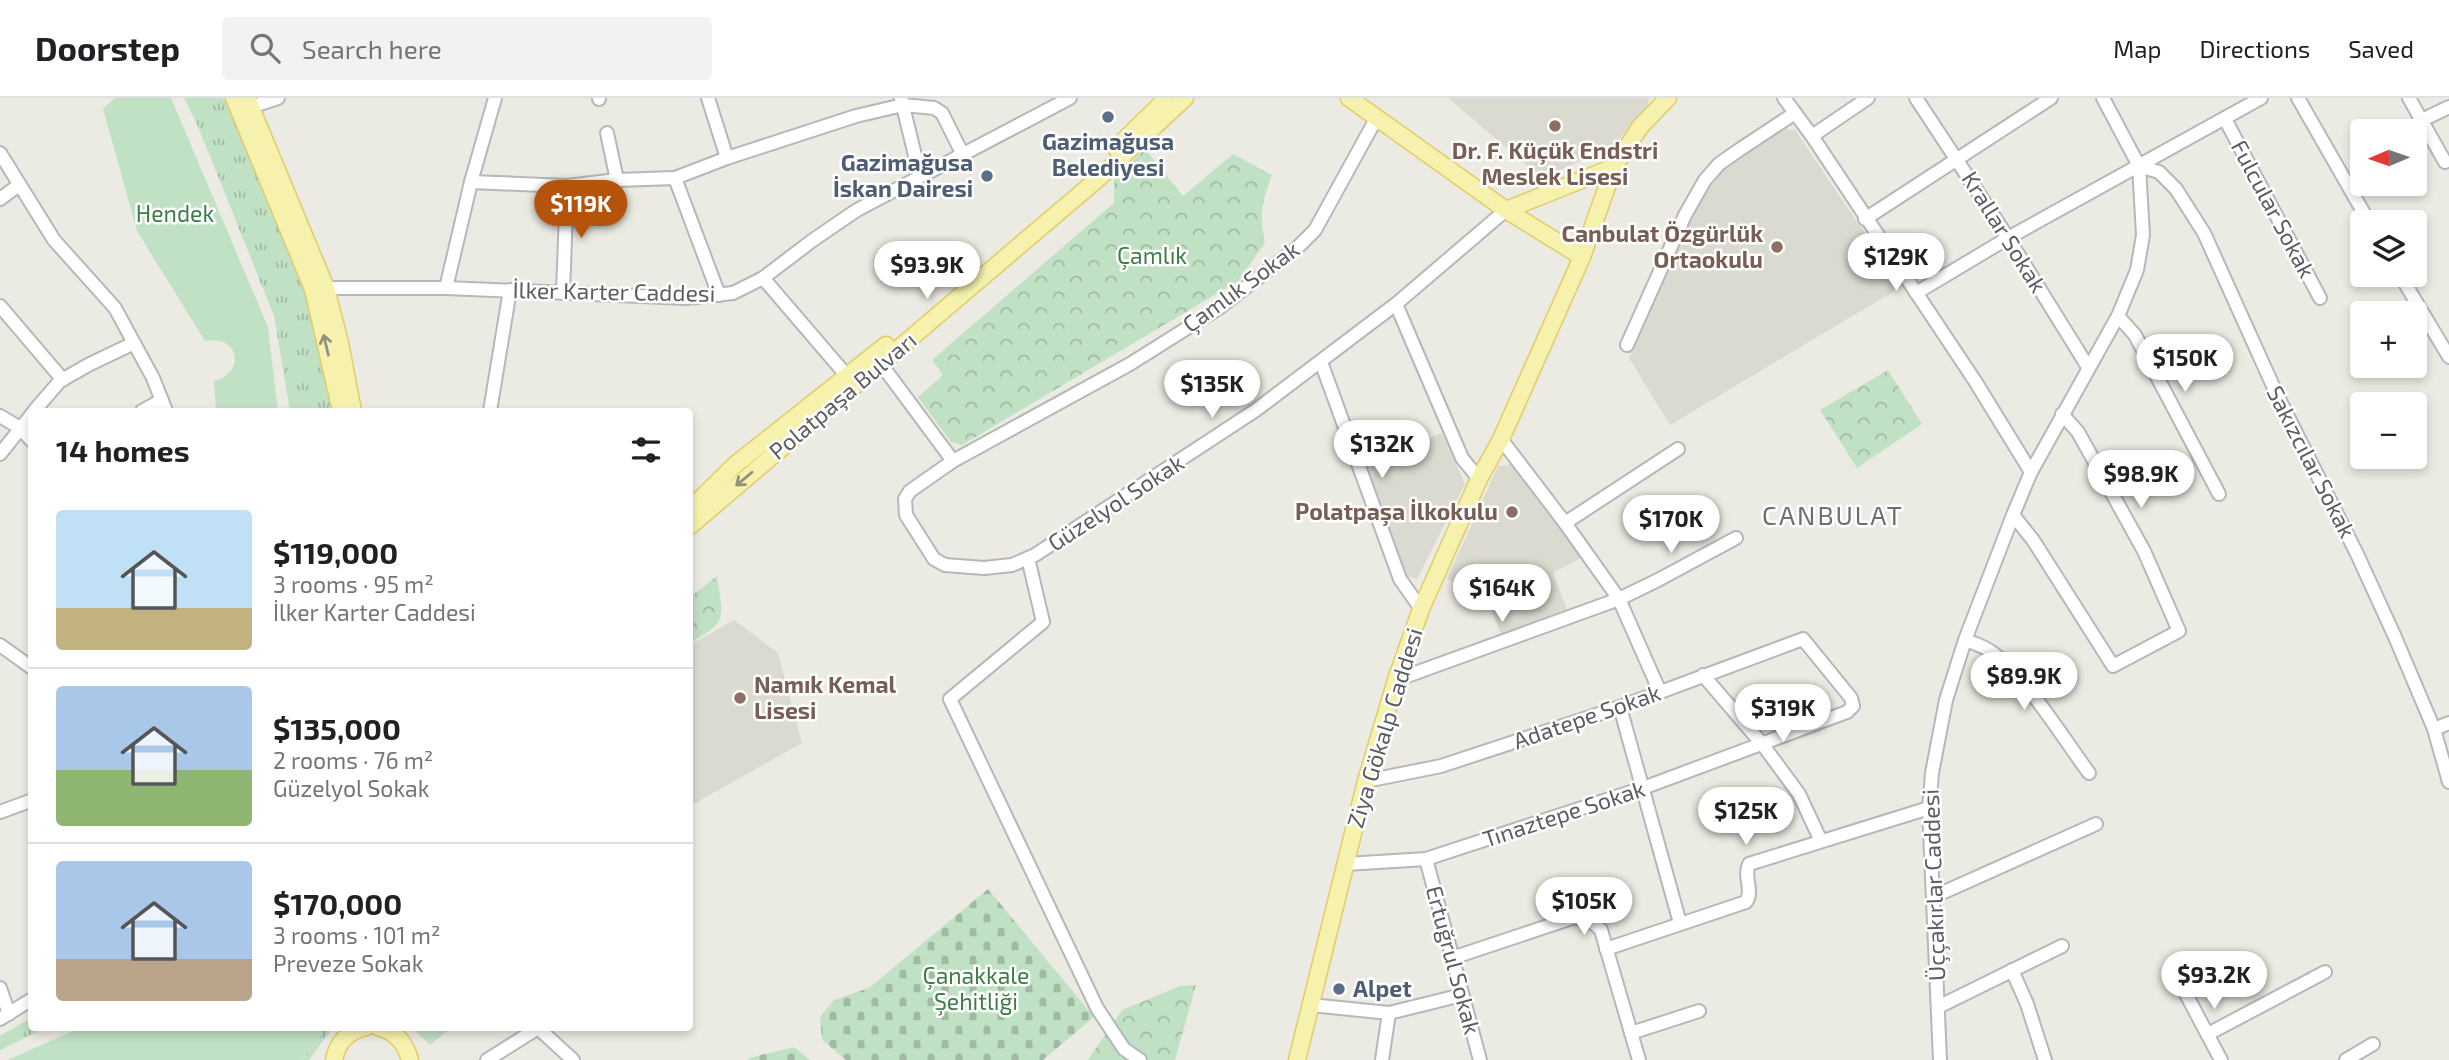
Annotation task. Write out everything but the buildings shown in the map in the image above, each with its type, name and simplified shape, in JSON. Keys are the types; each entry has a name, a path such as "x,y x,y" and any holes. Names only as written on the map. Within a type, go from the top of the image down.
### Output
{"main road":[{"name":"Polatpaşa Bulvarı","path":"693,506 736,464 926,314 1093,169 1161,104 1164,98"},
{"name":"Polatpaşa Bulvarı","path":"693,523 1100,177 1185,98"},
{"path":"1349,98 1506,210 1582,257"},
{"name":"Ziya Gökalp Caddesi","path":"1297,1060 1366,781 1396,680 1421,609 1582,257 1614,167 1640,127 1668,98"},
{"path":"243,103 340,343 353,408"},
{"path":"1506,210 1614,167"},
{"path":"320,288 340,408"},
{"path":"326,1060 354,1031"},
{"path":"386,1031 407,1052 424,1060"}],"street":[{"path":"243,103 278,98"},
{"path":"708,98 727,158"},
{"name":"İlker Karter Caddesi","path":"320,288 446,288 687,298 719,295 749,286 857,210 1070,98"},
{"path":"1784,98 1975,381 2031,472"},
{"path":"1812,136 1868,98"},
{"name":"Krallar Sokak","path":"1916,98 1957,158 2088,367"},
{"path":"1866,219 2051,98"},
{"path":"2103,98 2139,166"},
{"path":"1916,293 2008,238 2261,98"},
{"path":"2298,98 2363,210"},
{"path":"2409,98 2421,119"},
{"path":"446,288 493,102"},
{"path":"902,102 920,176"},
{"path":"471,182 566,186 617,180 675,178 727,158 902,102 934,108 942,113 963,155"},
{"path":"2424,119 2449,107"},
{"path":"1627,345 1685,215 1705,180 1719,164 1739,149 1796,113"},
{"name":"Çamlık Sokak","path":"910,491 953,461 1130,364 1219,309 1297,248 1315,230 1376,119"},
{"name":"Fulcular Sokak","path":"2225,119 2320,298"},
{"path":"2427,129 2445,162"},
{"path":"607,134 617,180"},
{"path":"0,153 54,240 115,308 164,406"},
{"name":"Üççakırlar Caddesi","path":"1940,1060 1929,808 1938,737 1965,640 2013,514 2031,472 2118,316 2137,270 2142,224 2139,166"},
{"name":"Sakızcılar Sokak","path":"2139,166 2159,172 2176,189 2204,233 2278,397 2357,554 2434,729 2449,782"},
{"path":"675,178 719,295"},
{"path":"0,199 19,186"},
{"path":"563,292 566,186"},
{"name":"Güzelyol Sokak","path":"910,491 905,499 906,516 934,559 957,568 984,568 1012,565 1028,558 1167,470 1321,362 1396,304 1506,210"},
{"path":"763,278 847,376"},
{"path":"2407,287 2449,357"},
{"path":"490,408 510,290"},
{"path":"1396,304 1462,458 1479,479"},
{"path":"0,306 63,380"},
{"path":"2118,316 2135,335 2219,494"},
{"path":"37,408 63,380 90,363 134,343"},
{"path":"1321,362 1400,579 1421,609"},
{"path":"881,364 953,461"},
{"path":"2013,514 2034,540 2113,666 2179,631 2144,551 2078,432 2062,414"},
{"path":"0,416 20,428 28,437"},
{"path":"0,454 28,418"},
{"path":"1501,439 1619,599 1660,692"},
{"path":"1565,523 1678,449"},
{"path":"1396,680 1619,599 1736,538"},
{"path":"1028,558 1043,622 950,699 1097,1008 1124,1049 1140,1060"},
{"name":"Adatepe Sokak","path":"1366,781 1441,766 1620,707 1803,639 1851,698 1853,706"},
{"path":"1965,640 1989,649 2007,666 2089,773"},
{"path":"0,645 28,665"},
{"path":"1703,675 1763,745 1799,794 1821,841"},
{"name":"Tınaztepe Sokak","path":"1346,864 1426,859 1643,788 1763,745 1847,712 1853,706"},
{"path":"1620,707 1680,923"},
{"path":"2434,729 2449,723"},
{"path":"0,812 28,802"},
{"path":"1606,949 1745,902 1749,895 1746,870 1749,864 1929,808"},
{"path":"1933,897 2096,824"},
{"name":"Ertuğrul Sokak","path":"1426,859 1480,1060"},
{"path":"1452,958 1572,918 1583,917 1592,921 1601,930 1639,1060"},
{"path":"1938,1007 2062,946"},
{"path":"2012,970 2027,1004 2045,1060"},
{"path":"2208,1034 2325,972"},
{"path":"2177,977 2221,1060"},
{"path":"0,988 5,1016 28,1002"},
{"path":"1311,1005 1389,1013 1462,995"},
{"path":"1631,1033 1699,1011"},
{"path":"1382,1060 1389,1013"},
{"path":"487,1060 533,1031"},
{"path":"541,1031 573,1060"},
{"path":"2347,1060 2373,1044"}],"shaded area":[{"name":"Dr. F. Küçük Endstri Meslek Lisesi","path":"1448,98 1649,98 1648,105 1612,147 1542,178"},
{"name":"Canbulat Özgürlük Ortaokulu","path":"1784,129 1795,130 1901,287 1670,425 1629,358 1696,208 1726,165"},
{"path":"1442,433 1465,484 1417,579 1404,576 1362,457 1395,452"},
{"name":"Polatpaşa İlkokulu","path":"1513,464 1581,558 1553,573 1567,610 1501,634 1486,595 1447,579 1498,466"},
{"name":"Namık Kemal Lisesi","path":"734,620 778,653 802,743 693,804 693,643"}],"green space":[{"name":"Hendek","path":"115,98 171,98 268,327 278,408 216,408 214,381 231,370 235,355 226,343 217,340 205,341 137,231 103,109"},
{"path":"184,98 228,98 308,290 332,408 289,408 274,316"},
{"name":"Çamlık","path":"1145,149 1183,196 1233,154 1272,175 1263,208 1265,243 1238,281 962,445 951,442 918,397 943,375 932,360 1114,203 1114,179"},
{"path":"1888,370 1922,424 1857,468 1820,410"},
{"path":"717,576 720,617 712,629 693,641 693,593"},
{"name":"Çanakkale Şehitliği","path":"988,889 1094,1017 1043,1060 846,1060 822,1040 820,1017 834,1000 869,988"},
{"path":"1196,985 1175,1060 1088,1060 1122,1010 1180,986"},
{"path":"28,1020 28,1031 39,1031 0,1050 0,1036"},
{"path":"73,1031 322,1031 318,1041 301,1060 8,1060"},
{"path":"322,1031 330,1031 309,1060 301,1060 318,1041"},
{"path":"415,1031 448,1031 430,1045"},
{"path":"794,1047 810,1060 748,1060 749,1058"}],"place":[{"name":"Gazimağusa Belediyesi","path":"1108,117"},
{"name":"Dr. F. Küçük Endstri Meslek Lisesi","path":"1555,126"},
{"name":"Gazimağusa İskan Dairesi","path":"987,176"},
{"name":"Canbulat Özgürlük Ortaokulu","path":"1777,247"},
{"name":"Polatpaşa İlkokulu","path":"1512,512"},
{"name":"Namık Kemal Lisesi","path":"740,698"},
{"name":"Alpet","path":"1339,989"}],"district":[{"name":"CANBULAT","path":"1833,516"}]}
